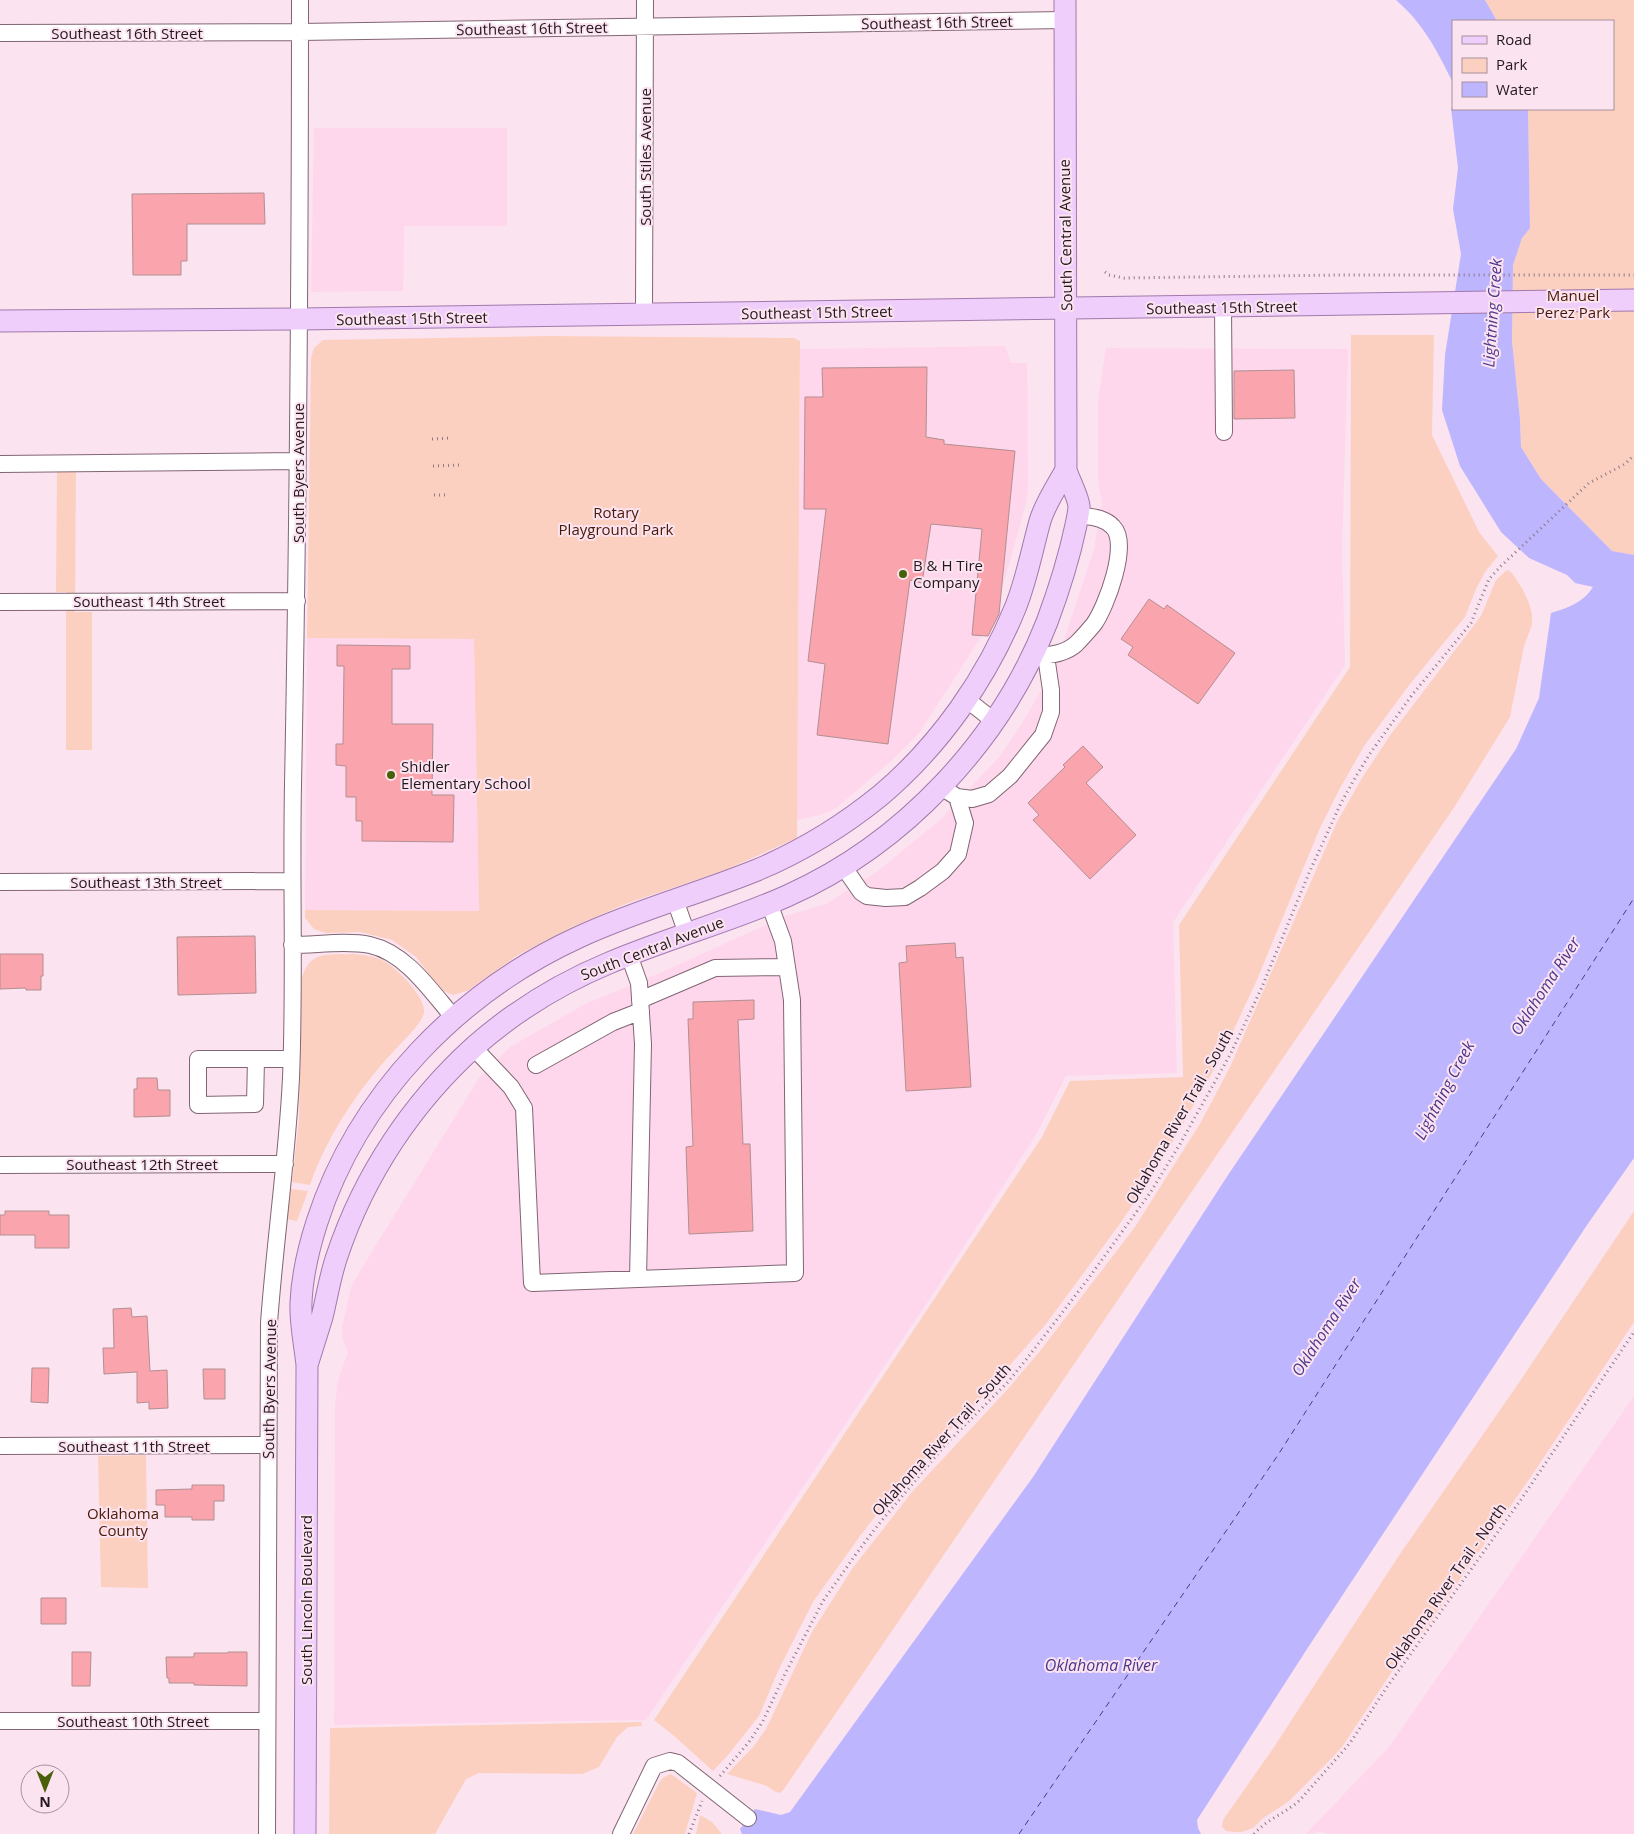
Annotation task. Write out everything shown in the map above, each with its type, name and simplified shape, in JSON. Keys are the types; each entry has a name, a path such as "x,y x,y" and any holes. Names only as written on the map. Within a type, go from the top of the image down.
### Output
{"main road":[{"name":"South Central Avenue","path":"307,1366 337,1256 348,1226 372,1176 411,1114 452,1068 500,1026 551,991 579,976 629,955 769,904 815,883 843,866 949,792 962,764 1039,656 1066,568 1079,506 1066,470 1065,10"},
{"name":"Southeast 15th Street","path":"0,321 299,319 1634,300"},
{"name":"South Central Avenue","path":"307,1366 301,1303 305,1270 318,1219 336,1171 352,1140 412,1059 454,1018 486,992 548,953 608,925 759,869 811,844 883,793 943,731 993,656 1006,630 1026,575 1041,518 1066,470"},
{"name":"South Lincoln Boulevard","path":"305,1834 307,1366"}],"street":[{"name":"South Byers Avenue","path":"267,1834 269,1323 272,1276 285,1164 291,1059 297,601 300,0"},
{"name":"South Stiles Avenue","path":"644,314 645,0"},
{"name":"Southeast 16th Street","path":"0,33 300,32 645,27 1065,10"},
{"path":"1223,307 1224,432"},
{"path":"0,464 297,460"},
{"path":"949,792 972,799 989,794 1010,776 1043,735 1051,712 1051,690 1039,656 1060,652 1075,645 1094,623 1110,589 1118,558 1118,542 1115,528 1104,520 1078,515"},
{"name":"Southeast 14th Street","path":"0,602 297,601"},
{"path":"966,699 994,721"},
{"path":"843,866 861,892 867,896 904,897 920,888 943,871 958,854 965,823 949,792"},
{"name":"Southeast 13th Street","path":"0,882 292,881"},
{"path":"675,900 687,934"},
{"path":"474,1048 511,1088 524,1108 532,1283 795,1273 792,1000 783,941 769,904"},
{"path":"292,945 354,943 381,948 402,961 454,1018"},
{"path":"629,955 639,983 644,1044 638,1279"},
{"path":"536,1066 640,1005 715,968 787,966"},
{"path":"256,1059 255,1104 198,1105 198,1058 291,1059"},
{"name":"Southeast 12th Street","path":"0,1165 285,1164"},
{"name":"Southeast 11th Street","path":"0,1446 268,1445"},
{"name":"Southeast 10th Street","path":"0,1721 266,1721"},
{"path":"621,1834 654,1766 670,1761 678,1763 748,1818"}],"path":[{"path":"1105,272 1109,275 1124,278 1351,275 1634,275"},
{"path":"432,438 450,438"},
{"name":"Oklahoma River Trail - South","path":"689,1834 701,1803 710,1788 764,1721 785,1674 823,1601 856,1554 946,1444 1007,1383 1025,1362 1084,1286 1150,1193 1231,1053 1262,987 1341,803 1355,778 1406,703 1471,623 1489,579 1589,483 1625,464 1634,455"},
{"path":"433,466 460,465"},
{"path":"434,495 449,495"},
{"name":"Oklahoma River Trail - North","path":"1255,1832 1263,1824 1292,1807 1300,1800 1350,1743 1387,1687 1514,1509 1634,1332"}],"shaded area":[{"path":"314,128 507,128 507,226 404,226 403,291 311,292"},
{"name":"B & H Tire Company","path":"1005,346 1011,363 1027,363 1028,486 1026,503 999,600 983,634 919,733 890,762 835,809 820,815 797,820 800,349"},
{"path":"1106,348 1348,349 1342,550 1345,665 1173,922 1177,1073 1066,1076 1036,1135 935,1291 646,1720 334,1725 335,1405 338,1380 348,1352 343,1341 342,1328 351,1287 479,1078 510,1047 587,1003 651,977 788,915 826,904 878,871 941,819 1000,756 1021,725 1047,680 1063,643 1094,549 1102,504 1098,482 1098,400"},
{"name":"Shidler Elementary School","path":"307,638 474,639 479,911 305,910"},
{"path":"1634,1396 1634,1834 1330,1834 1320,1832 1306,1834 1388,1748"}],"green space":[{"name":"Manuel Perez Park","path":"1485,0 1634,0 1634,555 1612,551 1541,479 1521,447 1512,341 1513,265 1522,237 1530,228 1528,110 1614,110 1614,20 1496,20"},
{"path":"1351,335 1434,335 1432,435 1479,532 1498,556 1485,572 1465,617 1410,684 1364,746 1339,790 1320,828 1256,982 1221,1057 1160,1164 1119,1225 1046,1324 970,1411 949,1431 888,1500 860,1536 813,1602 778,1671 759,1716 713,1771 654,1720 1042,1137 1070,1081 1183,1077 1179,925 1350,667"},
{"name":"Rotary Playground Park","path":"547,336 794,338 800,341 797,838 725,870 628,903 572,927 518,955 467,991 453,995 441,990 416,957 392,940 360,932 326,933 314,929 305,918 305,910 479,911 474,639 307,638 311,358 314,348 323,340"},
{"path":"57,467 76,467 75,612 92,612 92,750 66,750 66,592 56,592"},
{"path":"1507,570 1512,573 1522,588 1529,603 1532,625 1524,646 1510,717 1455,806 784,1789 780,1793 776,1792 767,1786 727,1774 754,1746 766,1729 812,1632 852,1569 912,1492 1006,1391 1040,1351 1135,1227 1201,1122 1230,1067 1337,822 1362,778 1391,734 1481,616 1496,580"},
{"path":"353,954 368,956 388,963 409,983 420,998 424,1012 423,1016 416,1027 368,1081 345,1114 325,1149 310,1185 292,1182 299,1120 301,981 304,971 314,959 327,955"},
{"path":"291,1189 308,1191 297,1221 287,1219"},
{"path":"1634,1211 1634,1322 1532,1475 1424,1631 1403,1655 1342,1747 1289,1801 1262,1819 1253,1828 1242,1832 1226,1831 1222,1827 1223,1820 1272,1750 1400,1554 1516,1387"},
{"name":"Oklahoma County","path":"146,1455 148,1588 101,1587 98,1456"},
{"path":"641,1722 642,1726 628,1727 617,1737 599,1767 582,1774 479,1773 466,1779 435,1834 329,1834 330,1728"},
{"path":"671,1774 697,1793 685,1834 633,1834 660,1781"},
{"path":"700,1815 712,1822 722,1834 696,1834"}],"water":[{"path":"1396,0 1485,0 1496,20 1452,20 1452,81 1422,28"},
{"name":"Oklahoma River","path":"1451,108 1452,110 1528,110 1530,228 1522,238 1513,265 1512,341 1521,447 1541,479 1612,551 1634,555 1634,1158 1587,1225 1307,1649 1197,1820 1201,1834 742,1834 740,1829 755,1809 781,1815 790,1812 1033,1477 1228,1175 1516,749 1539,698 1551,613 1575,604 1585,597 1593,587 1575,583 1567,575 1529,558 1501,532 1460,466 1442,410 1445,355 1461,254 1453,209 1458,168"}],"building":[{"path":"264,193 265,224 187,224 187,261 181,261 181,275 133,275 132,194"},
{"path":"927,367 926,437 944,440 944,444 1015,451 999,614 988,636 972,635 982,529 931,524 922,583 910,580 888,744 817,735 825,664 808,661 826,509 804,509 805,397 823,397 822,368"},
{"path":"1294,370 1295,418 1234,419 1234,371"},
{"path":"1149,599 1164,609 1167,605 1235,653 1198,704 1128,655 1133,647 1121,639"},
{"path":"337,645 410,646 410,669 392,669 392,724 433,724 432,795 454,795 453,842 362,841 362,821 356,821 356,797 346,797 346,766 336,765 336,744 343,744 344,666 337,666"},
{"path":"1083,746 1103,767 1086,783 1136,835 1090,879 1033,820 1039,815 1028,803 1065,767 1063,765"},
{"path":"255,936 256,993 178,995 177,937"},
{"path":"955,943 956,958 963,957 971,1087 906,1091 899,963 907,962 906,946"},
{"path":"0,954 43,954 41,990 26,990 26,988 0,989"},
{"path":"754,1000 754,1019 738,1020 743,1144 750,1144 753,1231 689,1234 686,1147 693,1146 688,1019 693,1019 693,1002"},
{"path":"137,1078 157,1078 158,1090 170,1090 170,1116 134,1117 134,1089 137,1089"},
{"path":"5,1211 49,1211 49,1215 69,1215 69,1248 35,1248 35,1235 0,1235 0,1215 5,1215"},
{"path":"131,1308 132,1317 147,1316 150,1371 167,1370 168,1408 149,1409 149,1402 137,1403 137,1372 104,1374 103,1348 114,1348 113,1309"},
{"path":"32,1368 49,1368 48,1403 31,1402"},
{"path":"203,1369 225,1369 225,1399 204,1399"},
{"path":"192,1485 224,1485 224,1501 214,1501 214,1520 192,1520 192,1517 165,1517 165,1505 156,1505 156,1490 192,1489"},
{"path":"41,1598 66,1598 66,1624 41,1624"},
{"path":"72,1652 91,1652 90,1686 72,1686"},
{"path":"247,1652 247,1686 169,1683 166,1657 194,1657 194,1653"}],"ferry route":[{"path":"1019,1834 1278,1455 1634,898"}],"place":[{"name":"B & H Tire Company","path":"903,574"},
{"name":"Shidler Elementary School","path":"391,775"}],"water label":[{"name":"Lightning Creek","path":"1492,313"},
{"name":"Lightning Creek","path":"1444,1090"}]}
